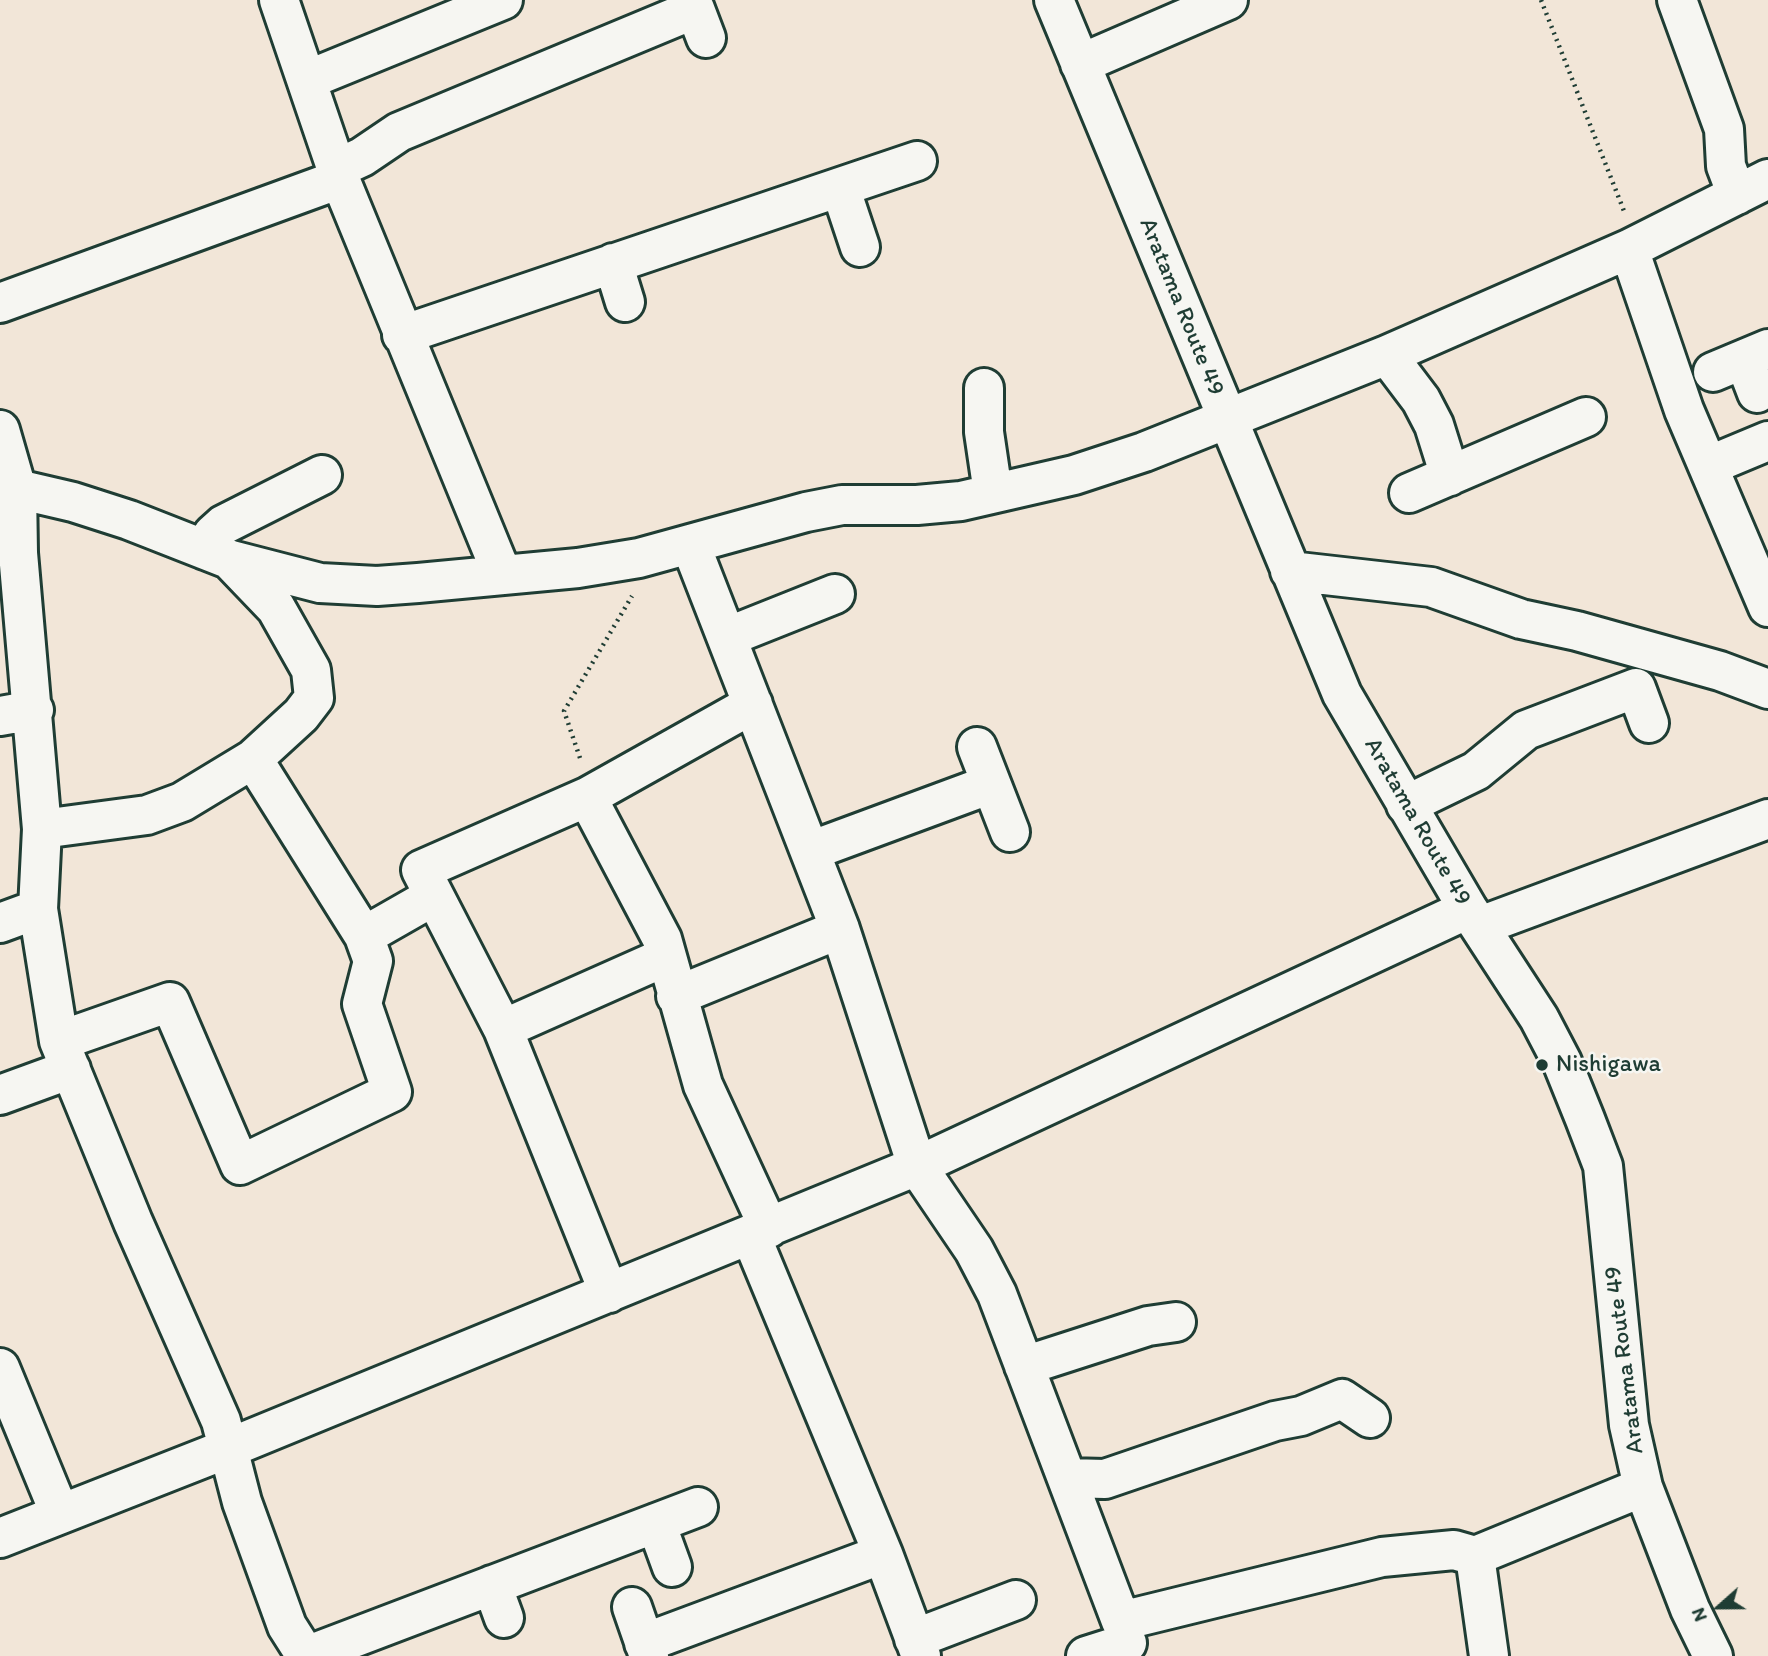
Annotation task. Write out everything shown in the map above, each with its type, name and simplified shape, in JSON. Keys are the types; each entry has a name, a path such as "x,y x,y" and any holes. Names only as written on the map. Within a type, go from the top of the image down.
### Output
{"street":[{"path":"279,0 338,174 502,574"},
{"path":"307,80 503,0"},
{"name":"Aratama Route 49","path":"1054,0 1342,694 1474,918 1539,1018 1562,1062 1603,1166 1629,1425 1643,1487 1690,1609 1713,1656"},
{"path":"1080,64 1228,0"},
{"path":"9,487 129,520 218,555 320,583 377,586 578,568 691,546 806,512 842,505 917,505 961,501 1074,475 1228,421 1387,355 1633,247 1753,187 1726,166 1724,129 1677,0"},
{"path":"0,303 338,174 399,132 695,9 706,38"},
{"path":"402,335 917,161"},
{"path":"840,187 860,247"},
{"path":"1633,247 1684,410 1768,607"},
{"path":"614,263 625,302"},
{"path":"1387,355 1430,417 1450,476"},
{"path":"984,388 984,432 992,493"},
{"path":"1409,493 1586,417"},
{"path":"0,430 9,487 9,554 17,713 42,830 38,909 65,1055 133,1222 222,1421 242,1502 287,1626 306,1656 498,1602 656,1523 698,1507"},
{"path":"1708,466 1768,442"},
{"path":"42,830 147,816 182,802 253,759 301,715 314,698 311,670 276,608 218,555 213,534 223,525 322,475"},
{"path":"691,546 840,929 917,1166 974,1250 997,1294 1121,1621 1382,1557 1432,1550 1454,1550 1475,1556 1643,1487"},
{"path":"1290,571 1431,587 1521,619 1577,631 1720,671 1768,689"},
{"path":"727,637 835,594"},
{"path":"1406,805 1476,771 1526,730 1636,688 1649,723"},
{"path":"609,1293 503,1029 421,870 590,795 752,704"},
{"path":"977,747 1010,832"},
{"path":"0,1094 65,1055 170,1002 240,1165 392,1092 362,1004 373,961 364,936 253,759"},
{"path":"810,851 991,784"},
{"path":"590,795 662,939 703,1085 917,1647 1016,1600"},
{"path":"0,1538 229,1448 917,1166 1474,918 1768,819"},
{"path":"364,936 434,897"},
{"path":"0,923 38,909"},
{"path":"676,996 840,929"},
{"path":"503,1029 665,957"},
{"path":"1024,1366 1148,1326 1176,1321"},
{"path":"0,1368 60,1514"},
{"path":"1067,1478 1105,1479 1275,1421 1301,1416 1342,1399 1370,1418"},
{"path":"656,1523 672,1567"},
{"path":"632,1607 647,1650 883,1554"},
{"path":"1475,1556 1489,1656"},
{"path":"1086,1656 1127,1643"}],"path":[{"path":"1541,0 1633,247"},
{"path":"590,795 564,711 628,606 640,577 639,558"}],"place":[{"name":"Nishigawa","path":"1542,1065"}]}
